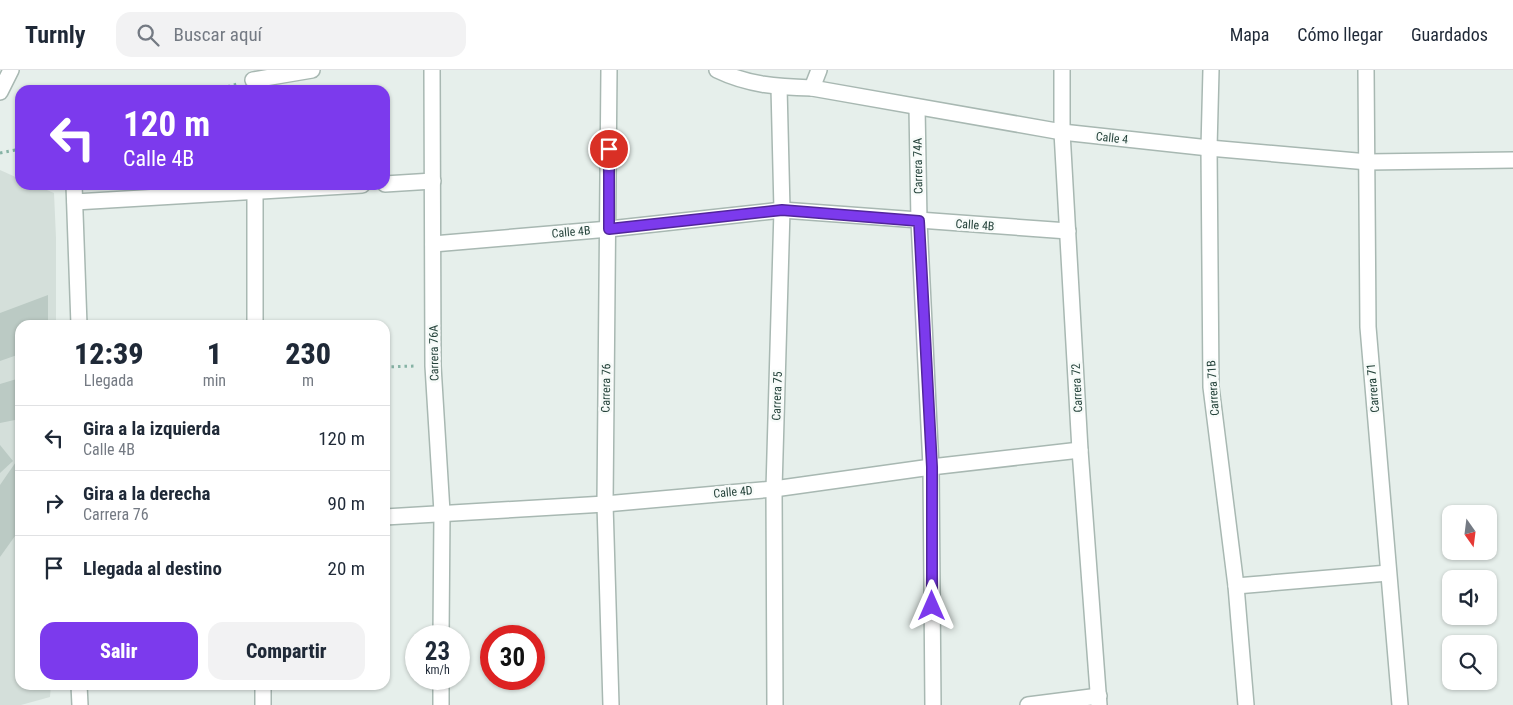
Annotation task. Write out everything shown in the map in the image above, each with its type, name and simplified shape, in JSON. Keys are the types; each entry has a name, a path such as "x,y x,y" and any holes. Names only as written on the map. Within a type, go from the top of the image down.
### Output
{"street":[{"path":"0,92 11,70"},
{"path":"253,80 312,70"},
{"name":"Carrera 76A","path":"432,70 433,366 442,512 441,625"},
{"name":"Carrera 76","path":"609,70 609,229 604,504 611,705"},
{"name":"Calle 4","path":"717,70 738,80 778,87 812,88 1062,132 1209,148 1368,162 1513,160"},
{"path":"812,88 819,70"},
{"name":"Carrera 72","path":"1062,70 1062,132 1080,450 1099,700"},
{"name":"Carrera 71B","path":"1212,70 1209,148 1211,387 1236,586 1246,705"},
{"name":"Carrera 71","path":"1366,70 1368,327 1400,705"},
{"name":"Carrera 75","path":"775,705 774,489 782,210 778,87"},
{"name":"Carrera 74A","path":"917,107 919,221 932,467 932,705"},
{"path":"390,184 433,181"},
{"path":"74,190 79,320"},
{"path":"75,202 229,190"},
{"path":"255,190 255,320"},
{"name":"Calle 4B","path":"433,244 609,229 782,210 1068,231"},
{"name":"Calle 4D","path":"390,517 442,512 604,504 774,489 932,467 1080,450"},
{"path":"1236,586 1388,573"},
{"path":"79,690 80,705"},
{"path":"263,690 263,705"},
{"path":"441,690 441,705"},
{"path":"1028,705 1099,700"}],"path":[{"path":"0,153 15,150"},
{"path":"390,367 433,366"}],"shaded area":[{"path":"0,170 15,177 15,190 47,190 54,193 56,320 15,320 15,690 51,690 50,697 21,705 0,705"}],"building":[{"path":"48,295 48,320 15,320 15,356 0,361 0,313"},
{"path":"15,380 15,420 0,423 0,384"},
{"path":"0,445 13,461 0,473"},
{"path":"15,463 15,536 0,557 0,485"}],"route":[{"path":"609,149 609,229 782,210 919,221 932,467 932,606"}]}
